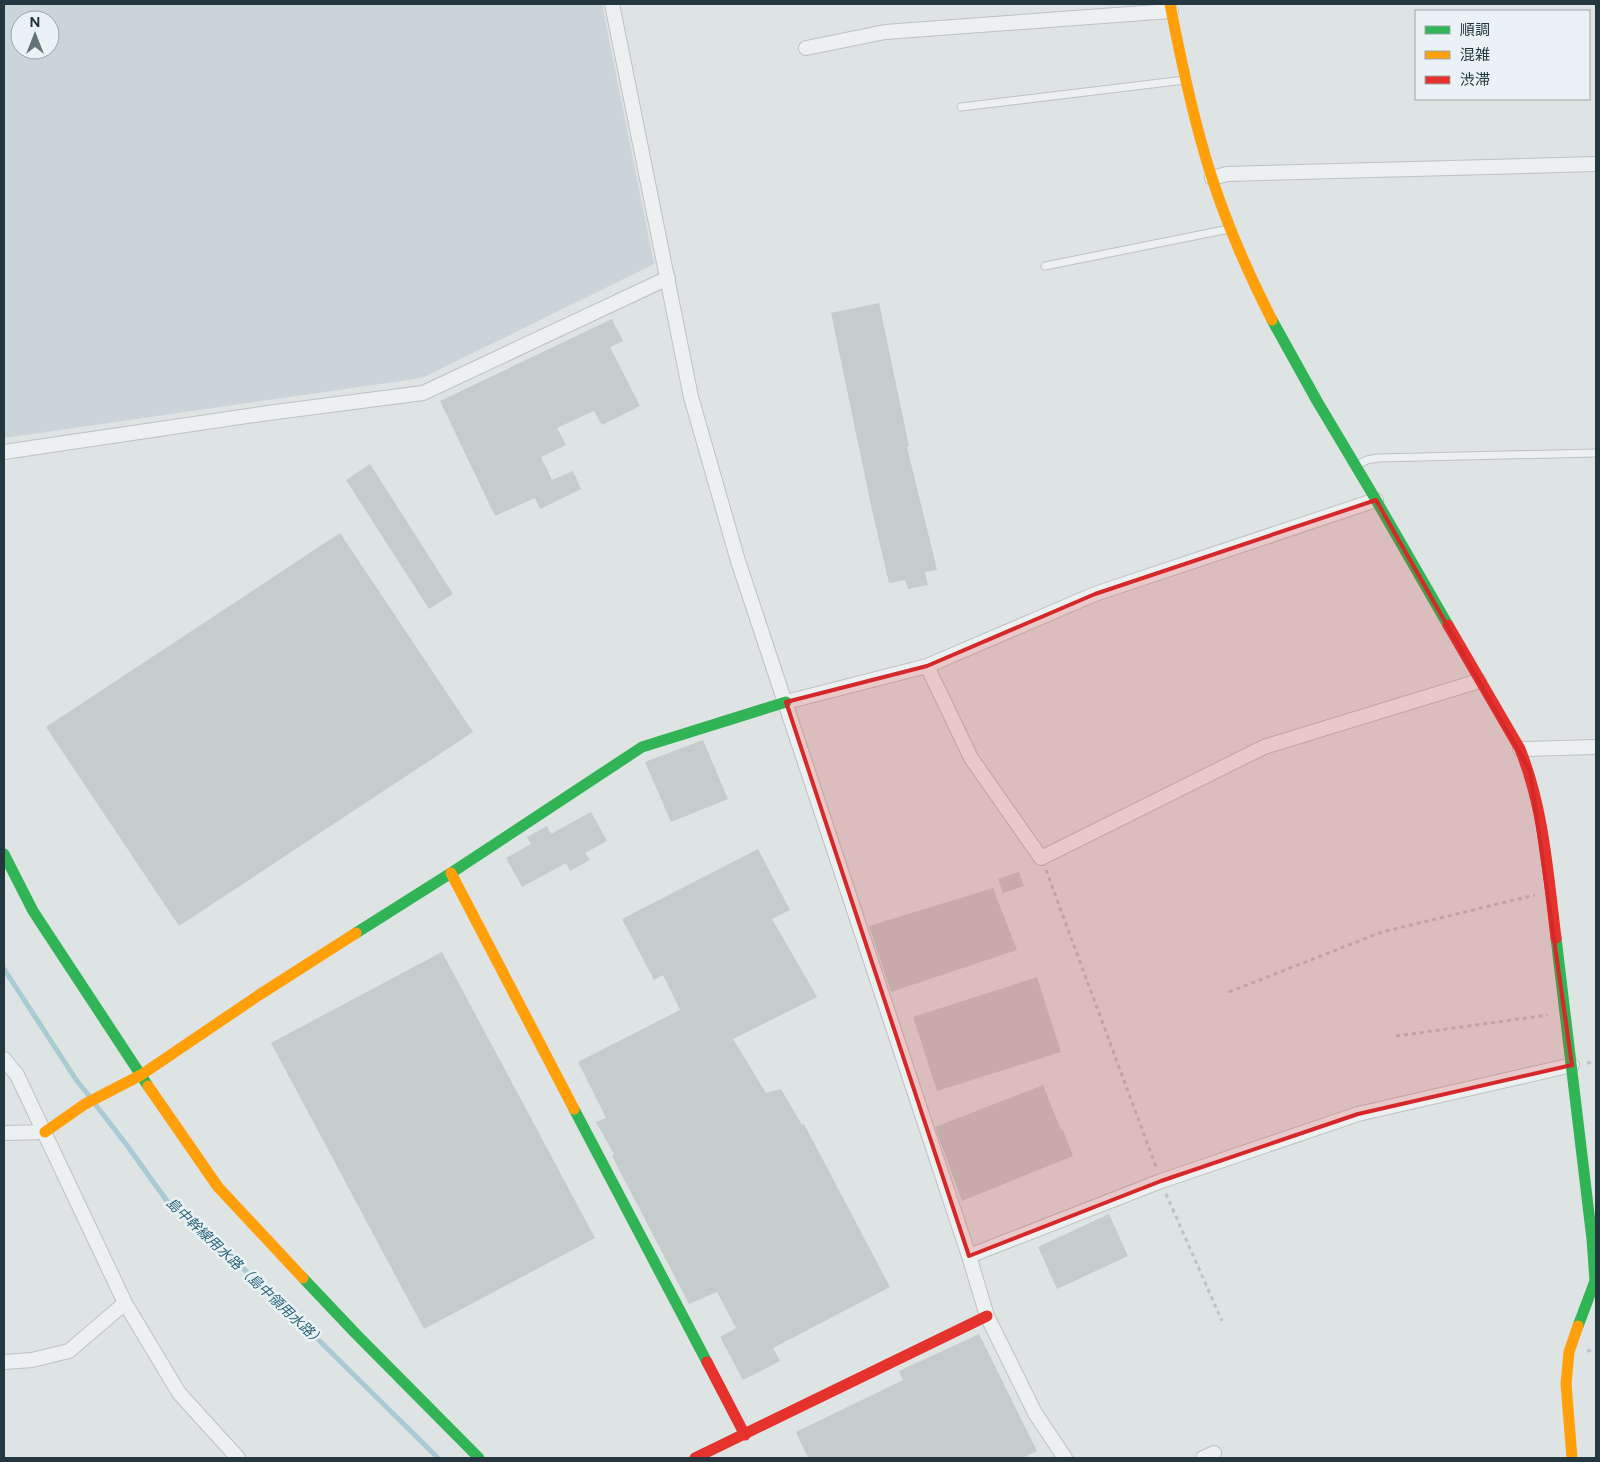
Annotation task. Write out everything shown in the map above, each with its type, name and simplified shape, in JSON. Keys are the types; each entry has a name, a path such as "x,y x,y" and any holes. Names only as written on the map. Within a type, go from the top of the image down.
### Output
{"street":[{"path":"612,4 691,397 738,561 969,1256 987,1316 1035,1413 1065,1458"},
{"path":"806,48 885,32 1171,7 1185,80 1212,178 1230,228 1262,301 1308,388 1376,500 1520,749 1530,770 1538,808 1566,1012 1592,1239 1595,1281 1569,1352 1566,1384 1572,1458"},
{"path":"1212,178 1227,174 1596,164"},
{"path":"4,452 423,393 668,278"},
{"path":"4,1133 45,1132 85,1104 141,1075 259,995 451,873 642,747 786,702 927,666 1095,594 1376,500"},
{"path":"927,666 971,758 1041,858 1264,747 1479,681"},
{"path":"1520,749 1596,747"},
{"path":"4,854 33,911 218,1188 356,1334 479,1458"},
{"path":"451,873 745,1434"},
{"path":"4,1059 17,1075 125,1303 179,1393 238,1458"},
{"path":"969,1256 1161,1181 1358,1114 1572,1065"},
{"path":"4,1362 32,1360 69,1351 125,1303"},
{"path":"695,1458 987,1316"}],"lane":[{"path":"961,107 1185,80"},
{"path":"1045,266 1230,228"},
{"path":"1354,466 1367,460 1378,458 1596,453"}],"path":[{"path":"1041,858 1161,1181 1222,1321"},
{"path":"1229,992 1382,932 1550,891"},
{"path":"1396,1036 1566,1012"}],"highlighted area":[{"path":"1376,500 1530,771 1572,1065 1358,1114 1161,1181 969,1256 786,702 927,666 1095,594"}],"shaded area":[{"path":"4,4 602,4 654,264 422,378 4,438"}],"building":[{"path":"879,303 909,446 907,447 937,570 925,572 928,585 908,589 905,580 889,583 831,313"},
{"path":"612,319 623,341 610,347 640,406 602,425 594,411 557,428 566,445 541,457 552,480 573,471 581,489 540,509 535,498 495,516 440,401"},
{"path":"370,464 453,594 429,609 346,480"},
{"path":"340,533 473,732 179,926 46,727"},
{"path":"703,740 728,799 671,822 645,762"},
{"path":"591,812 607,841 585,853 590,860 570,871 566,863 522,887 506,858 531,844 527,837 547,826 551,834"},
{"path":"758,849 790,910 772,919 817,997 733,1039 766,1093 781,1089 802,1125 804,1124 890,1287 773,1348 780,1361 743,1380 720,1337 736,1328 717,1292 689,1304 596,1122 606,1118 578,1062 680,1010 663,975 654,980 622,919"},
{"path":"1019,872 1024,886 1003,893 998,879"},
{"path":"993,888 1017,950 891,992 869,926"},
{"path":"442,952 595,1238 424,1329 271,1043"},
{"path":"1037,977 1061,1052 937,1091 913,1017"},
{"path":"1043,1085 1073,1156 962,1201 935,1127"},
{"path":"1109,1214 1128,1256 1057,1289 1038,1247"},
{"path":"979,1334 1037,1451 1022,1458 808,1458 796,1432 903,1380 899,1371"}],"waterway":[{"name":"島中幹線用水路（島中領用水路）","path":"4,969 77,1081 90,1097"},
{"name":"島中幹線用水路（島中領用水路）","path":"95,1104 167,1201 271,1293 438,1458"}],"traffic: fast":[{"path":"1272,320 1317,401 1448,625"},
{"path":"356,933 642,747 786,702"},
{"path":"4,854 33,911 148,1086"},
{"path":"1556,938 1592,1239 1595,1281 1578,1326"},
{"path":"574,1109 707,1362"},
{"path":"303,1278 479,1458"}],"traffic: slow":[{"path":"1170,4 1188,90 1211,175 1238,249 1272,320"},
{"path":"451,873 574,1109"},
{"path":"45,1132 85,1104 141,1075 259,995 356,933"},
{"path":"148,1086 218,1187 303,1278"},
{"path":"1572,1458 1566,1384 1569,1352 1578,1326"}],"traffic: jam":[{"path":"1448,625 1520,749 1528,772 1540,818 1556,938"},
{"path":"695,1458 987,1316"},
{"path":"707,1362 745,1435"}]}
